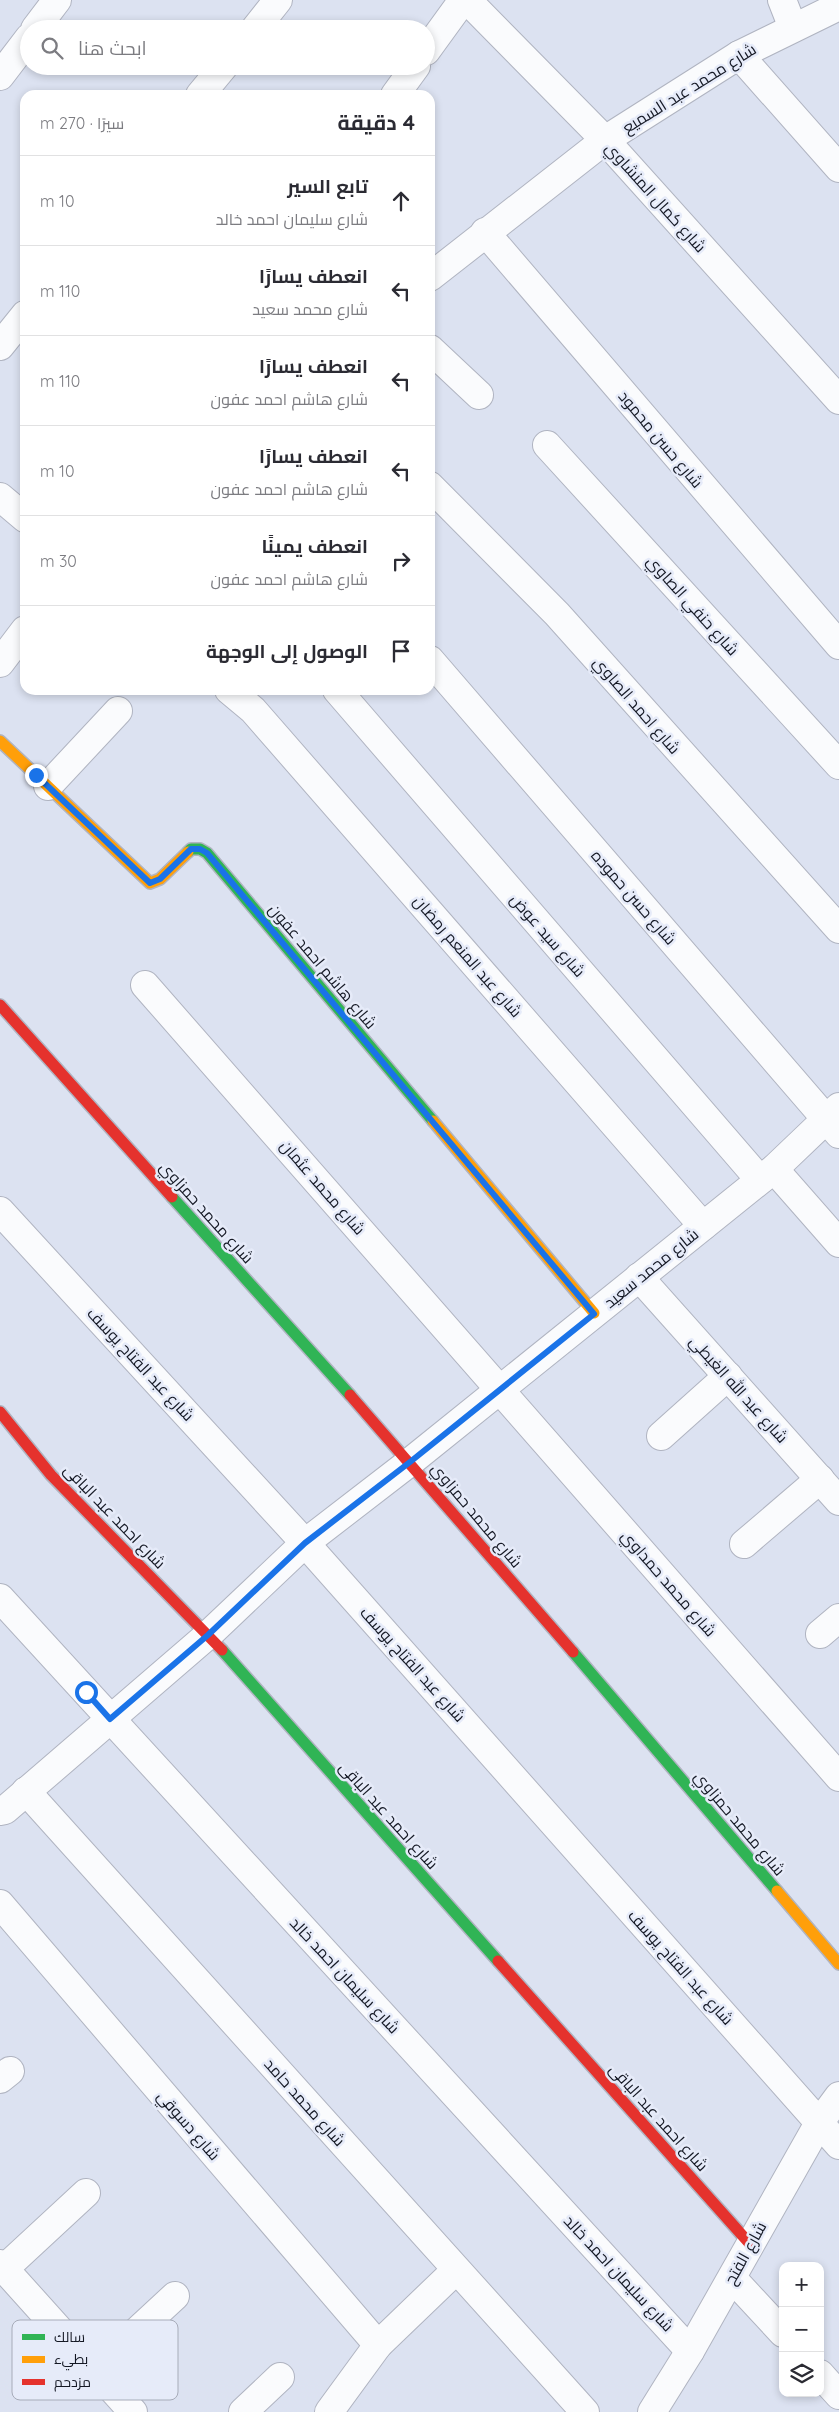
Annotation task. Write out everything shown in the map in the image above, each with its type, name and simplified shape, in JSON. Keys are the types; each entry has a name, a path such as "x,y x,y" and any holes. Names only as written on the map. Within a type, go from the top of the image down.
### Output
{"street":[{"path":"43,20 57,0"},
{"path":"262,20 278,0"},
{"path":"435,38 462,0"},
{"name":"شارع كمال المنشاوي","path":"467,0 606,140 839,400"},
{"path":"782,0 793,28"},
{"name":"شارع محمد عبد السميع","path":"435,273 485,232 606,140 738,55 839,6"},
{"path":"0,76 20,50"},
{"path":"738,55 839,168"},
{"path":"204,90 217,75"},
{"path":"399,90 409,75"},
{"name":"شارع حسن محمود","path":"485,232 839,645"},
{"path":"0,346 20,321"},
{"path":"435,354 479,395"},
{"name":"شارع حنفي الصاوي","path":"547,445 839,765"},
{"name":"شارع احمد الصاوي","path":"435,491 557,614 839,929"},
{"path":"0,497 20,514"},
{"path":"0,663 20,637"},
{"name":"شارع حسن حموده","path":"435,666 835,1120"},
{"name":"شارع عبد المنعم رمضان","path":"235,695 253,710 703,1226"},
{"name":"شارع سيد عوض","path":"341,695 767,1175 839,1243"},
{"path":"48,786 118,712"},
{"name":"شارع هاشم احمد عفون","path":"0,741 150,883 160,879 191,849 200,849 207,853 594,1314"},
{"name":"شارع محمد عثمان","path":"146,985 500,1390"},
{"name":"شارع محمد حمزاوي","path":"0,1005 410,1462 839,1964"},
{"name":"شارع محمد سعيد","path":"0,1811 5,1810 208,1635 305,1543 410,1462 835,1120"},
{"name":"شارع عبد الفتاح يوسف","path":"0,1211 305,1543 839,2145"},
{"name":"شارع عبد الله الغيطي","path":"639,1277 839,1501"},
{"path":"661,1436 728,1376"},
{"name":"شارع محمد حمداوي","path":"500,1390 839,1776"},
{"name":"شارع احمد عبد الباقى","path":"0,1412 51,1475 208,1635 750,2244"},
{"path":"744,1544 820,1479"},
{"name":"شارع سليمان احمد خالد","path":"0,1598 690,2351"},
{"name":"شارع محمد حامد","path":"26,1791 585,2412"},
{"name":"شارع دسوقي","path":"0,1904 378,2346"},
{"name":"شارع الفتح","path":"652,2412 690,2351 819,2123 839,2096"},
{"path":"50,2320 2,2266 86,2193"},
{"path":"329,2412 378,2346 456,2270"},
{"path":"732,2278 779,2329"},
{"path":"149,2320 175,2296"},
{"path":"243,2412 280,2377"},
{"path":"824,2378 839,2395"},
{"path":"122,2400 133,2412"}],"traffic: fast":[{"path":"188,852 191,849 200,849 207,853 433,1121"},
{"path":"172,1197 350,1395"},
{"path":"222,1650 498,1961"},
{"path":"573,1652 777,1891"}],"traffic: slow":[{"path":"0,741 150,883 160,879 188,852"},
{"path":"433,1121 594,1313"},
{"path":"777,1891 839,1964"}],"traffic: jam":[{"path":"0,1005 172,1197"},
{"path":"350,1395 573,1652"},
{"path":"0,1412 51,1475 222,1650"},
{"path":"498,1961 750,2244"}],"route":[{"path":"36,775 144,880 150,883 155,883 160,879 191,849 200,849 207,853 594,1314 410,1462 305,1543 208,1635 110,1719 86,1692"}]}
